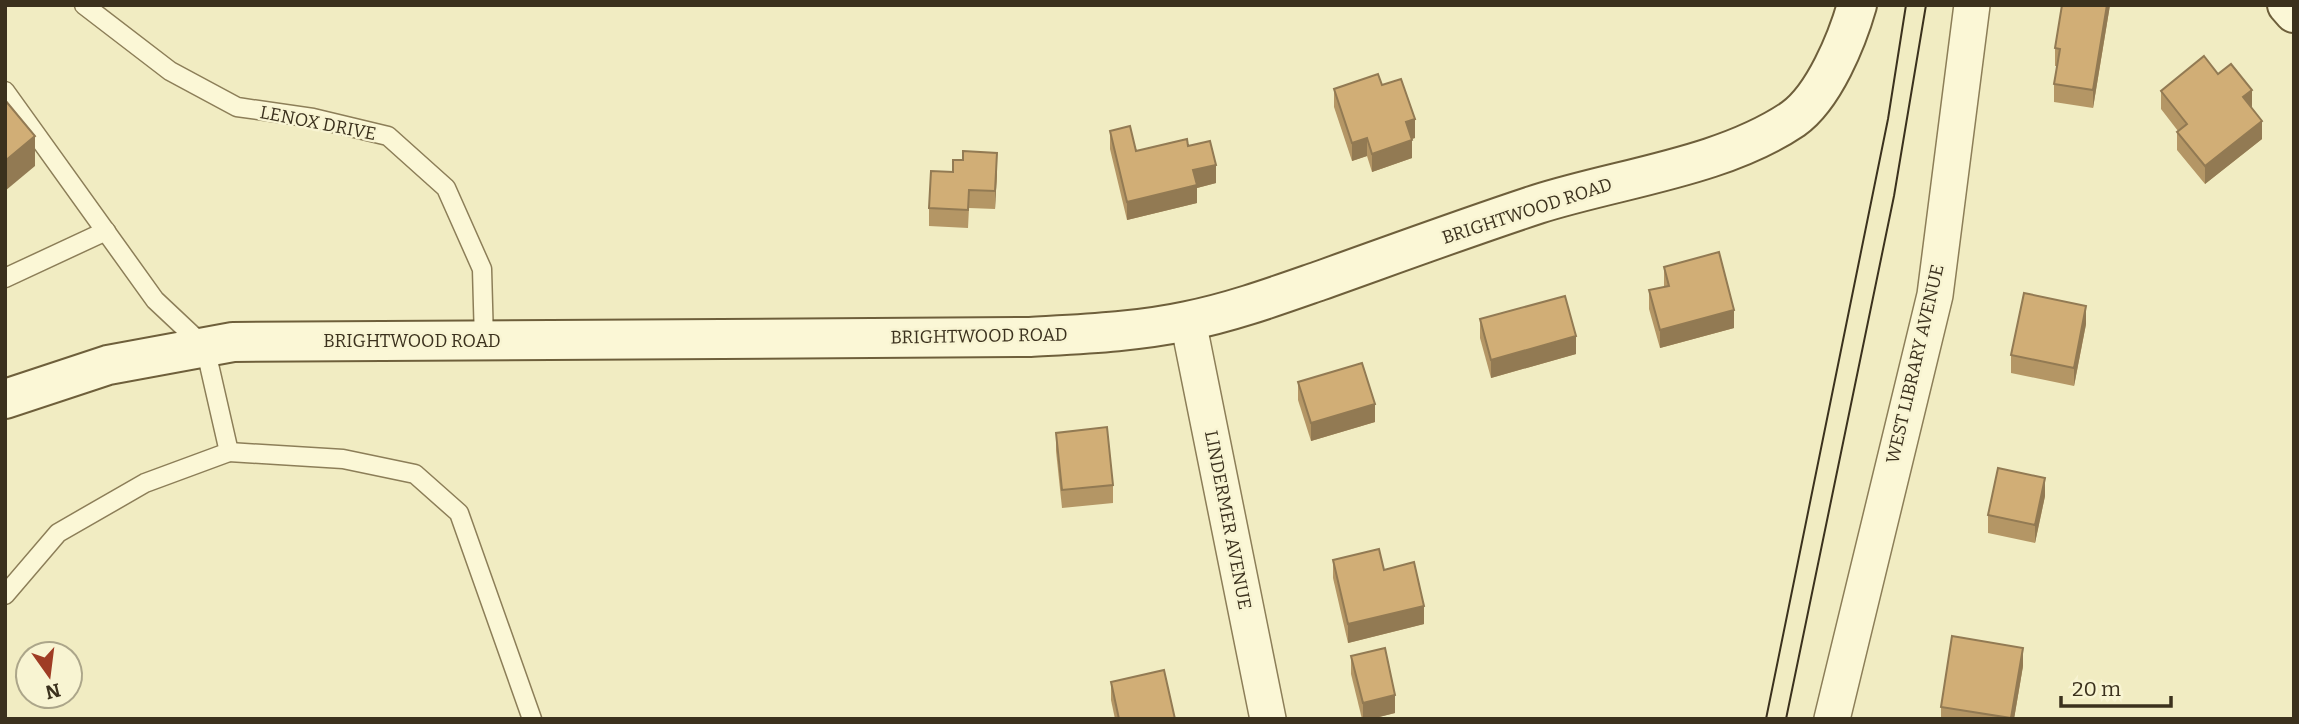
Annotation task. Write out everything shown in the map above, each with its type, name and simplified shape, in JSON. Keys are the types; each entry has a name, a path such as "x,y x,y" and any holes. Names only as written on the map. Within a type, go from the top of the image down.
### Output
{"street":[{"name":"BRIGHTWOOD ROAD","path":"5,399 108,365 233,342 1030,337 1104,333 1188,321 1260,301 1539,204 1730,150 1765,135 1796,117 1827,78 1843,50 1857,5"},
{"name":"WEST LIBRARY AVENUE","path":"1832,719 1935,295 1972,5"},
{"path":"2287,5 2294,13"},
{"name":"LINDERMER AVENUE","path":"1188,321 1268,719"}],"lane":[{"name":"LENOX DRIVE","path":"84,5 170,71 237,107 313,118 388,136 446,188 482,269 484,341"},
{"path":"5,91 155,300 205,347 229,452"},
{"path":"5,278 106,231"},
{"path":"5,595 58,533 145,483 229,452 343,459 415,474 459,513 532,719"}],"building":[{"path":"2062,5 2107,5 2093,90 2054,84 2060,49 2055,48"},
{"path":"2204,56 2218,74 2231,64 2252,90 2243,97 2262,121 2205,166 2177,132 2187,124 2161,91"},
{"path":"1378,74 1382,85 1401,79 1415,119 1406,122 1412,140 1372,154 1367,138 1352,143 1334,89"},
{"path":"5,100 35,136 5,161"},
{"path":"1130,126 1136,151 1187,139 1188,146 1210,141 1216,165 1193,170 1197,185 1127,202 1110,131"},
{"path":"963,151 997,153 995,191 969,190 968,210 929,208 931,171 953,172 953,160 963,160"},
{"path":"1719,252 1734,310 1660,330 1649,290 1669,286 1664,267"},
{"path":"2024,293 2086,306 2074,368 2011,355"},
{"path":"1565,296 1576,336 1491,360 1480,319"},
{"path":"1362,363 1375,404 1311,423 1298,382"},
{"path":"1107,427 1113,485 1062,490 1056,433"},
{"path":"1998,468 2045,478 2035,525 1988,515"},
{"path":"1379,549 1384,570 1414,562 1424,606 1348,624 1333,560"},
{"path":"1952,636 2023,648 2011,718 1941,707"},
{"path":"1385,648 1395,695 1363,703 1351,656"},
{"path":"1164,670 1175,719 1119,719 1111,682"}],"tram line":[{"path":"1766,719 1888,119 1906,5"},
{"path":"1786,719 1894,196 1926,5"}]}
